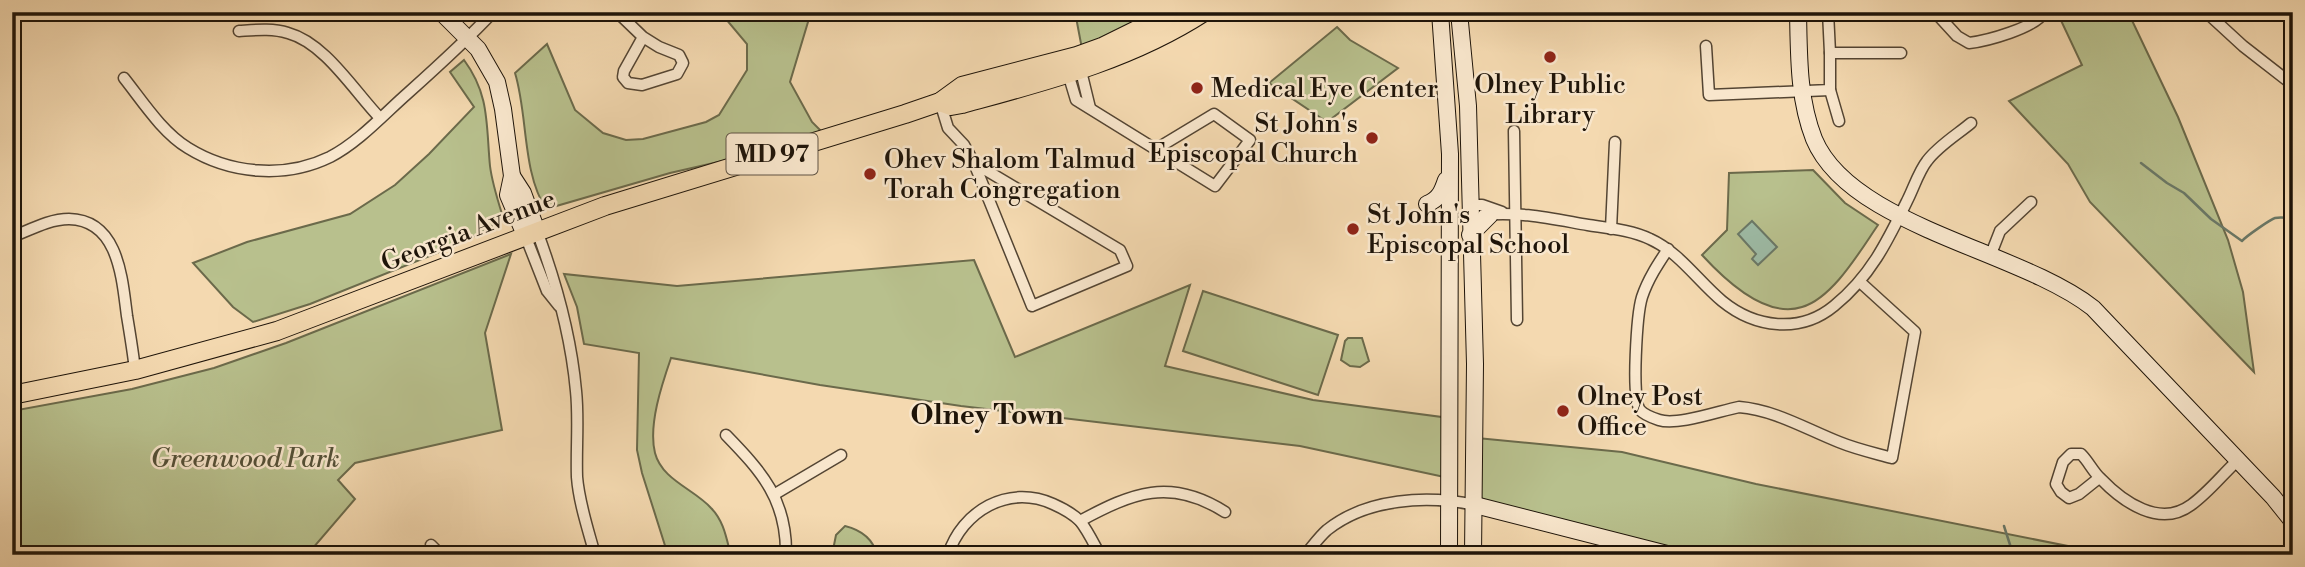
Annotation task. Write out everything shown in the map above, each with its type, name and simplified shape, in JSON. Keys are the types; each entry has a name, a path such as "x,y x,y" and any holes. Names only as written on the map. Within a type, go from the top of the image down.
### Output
{"main road":[{"name":"Georgia Avenue","path":"12,395 135,370 277,331 635,196 940,102 951,106 962,104 1072,65 1173,12"},
{"name":"Georgia Avenue","path":"1072,65 1108,60 1144,46 1204,12"}],"street":[{"path":"441,12 469,38 497,82 512,176 508,195 531,233 547,291 559,306 571,354 577,394 578,479 594,555"},
{"path":"124,78 164,127 186,147 212,161 243,169 272,172 305,167 332,156 380,118 469,38 492,12"},
{"path":"617,12 643,37 679,55 683,63 677,74 638,86 626,82 624,71 643,37"},
{"path":"1440,12 1446,69 1449,171 1449,555"},
{"path":"1459,12 1468,106 1475,364 1473,555"},
{"path":"1798,12 1800,91 1815,140 1829,163 1846,182 1872,202 2062,286 2093,308 2273,497 2293,522"},
{"path":"1828,12 1830,90 1839,121"},
{"path":"1935,12 1957,36 1969,43 1995,38 2041,19 2044,12"},
{"path":"2206,12 2232,37 2293,85"},
{"path":"239,31 273,30 290,33 309,43 325,55 380,118"},
{"path":"1706,46 1709,95 1830,90"},
{"path":"1829,53 1901,53"},
{"path":"1072,65 1076,100 1215,186 1250,140 1214,114 1156,149"},
{"path":"940,102 948,128 964,145 974,163 1032,306 1127,266 1121,250 974,163"},
{"path":"1470,210 1611,229 1649,238 1668,249 1724,302 1772,325 1794,325 1815,320 1860,282 1889,240 1927,160 1971,122"},
{"path":"1514,131 1503,214 1517,320"},
{"path":"1611,229 1615,142"},
{"path":"1427,204 1441,194 1449,171"},
{"path":"1991,254 2000,231 2031,202"},
{"path":"1470,236 1503,214"},
{"path":"12,237 50,222 70,219 91,225 106,238 113,248 120,269 135,370"},
{"path":"1668,249 1655,268 1641,299 1635,346 1636,401 1640,410 1662,422 1679,422 1739,407 1748,408 1794,421 1854,448 1892,458 1915,332 1860,282"},
{"path":"726,435 754,464 775,494 786,536 786,555"},
{"path":"775,494 841,455"},
{"path":"2099,478 2139,509 2158,515 2190,506 2238,460"},
{"path":"1080,521 1118,500 1155,492 1172,491 1192,496 1210,502 1225,512"},
{"path":"948,555 957,533 970,517 997,501 1020,496 1042,499 1062,508 1080,521 1100,555"},
{"path":"1305,555 1327,531 1351,515 1377,505 1449,500 1671,555"},
{"path":"431,545 441,555"}],"green space":[{"path":"720,12 811,12 790,82 812,122 827,137 670,173 546,209 538,194 529,161 515,73 547,44 575,110 603,133 626,140 643,139 706,122 719,115 747,70 747,44"},
{"path":"1075,12 1173,12 1083,54"},
{"path":"2057,12 2128,12 2178,117 2228,240 2243,292 2254,372 2090,202 2068,164 2009,101 2082,65"},
{"path":"1337,27 1350,40 1398,68 1327,122 1269,83"},
{"path":"464,60 483,98 491,172 502,214 490,228 457,245 310,304 253,322 233,307 193,263 247,242 350,214 395,185 474,107 450,72"},
{"path":"1813,170 1845,203 1878,225 1845,272 1824,294 1802,307 1774,307 1746,294 1702,255 1727,230 1729,173"},
{"name":"Greenwood Park","path":"511,254 485,333 502,430 355,463 338,480 355,499 307,555 12,555 12,411 132,389 214,368 286,343"},
{"path":"974,260 1015,357 1190,285 1165,366 1313,400 1449,418 1449,478 1300,446 961,406 820,385 671,358 655,417 655,453 671,477 704,501 715,513 724,528 730,555 668,555 637,450 639,353 584,344 577,307 564,274 677,286"},
{"path":"1203,291 1338,335 1318,395 1183,351"},
{"path":"1348,338 1362,338 1369,361 1360,367 1350,366 1341,360"},
{"path":"1477,438 1622,452 1756,484 2113,555 1671,555 1475,505"},
{"path":"845,526 866,536 877,555 832,555 836,535"}],"shaded area":[{"path":"1752,221 1777,247 1758,265 1752,259 1756,254 1738,234"}],"waterway":[{"path":"2141,163 2184,193 2211,219 2242,241 2275,218 2293,218"},
{"path":"2004,526 2012,551 2010,555"}],"place":[{"name":"Olney Public Library","path":"1550,57"},
{"name":"Medical Eye Center","path":"1197,88"},
{"name":"St John's Episcopal Church","path":"1372,138"},
{"name":"Ohev Shalom Talmud Torah Congregation","path":"870,174"},
{"name":"St John's Episcopal School","path":"1353,229"},
{"name":"Olney Post Office","path":"1563,411"}],"district":[{"name":"Olney Town","path":"987,414"}]}
